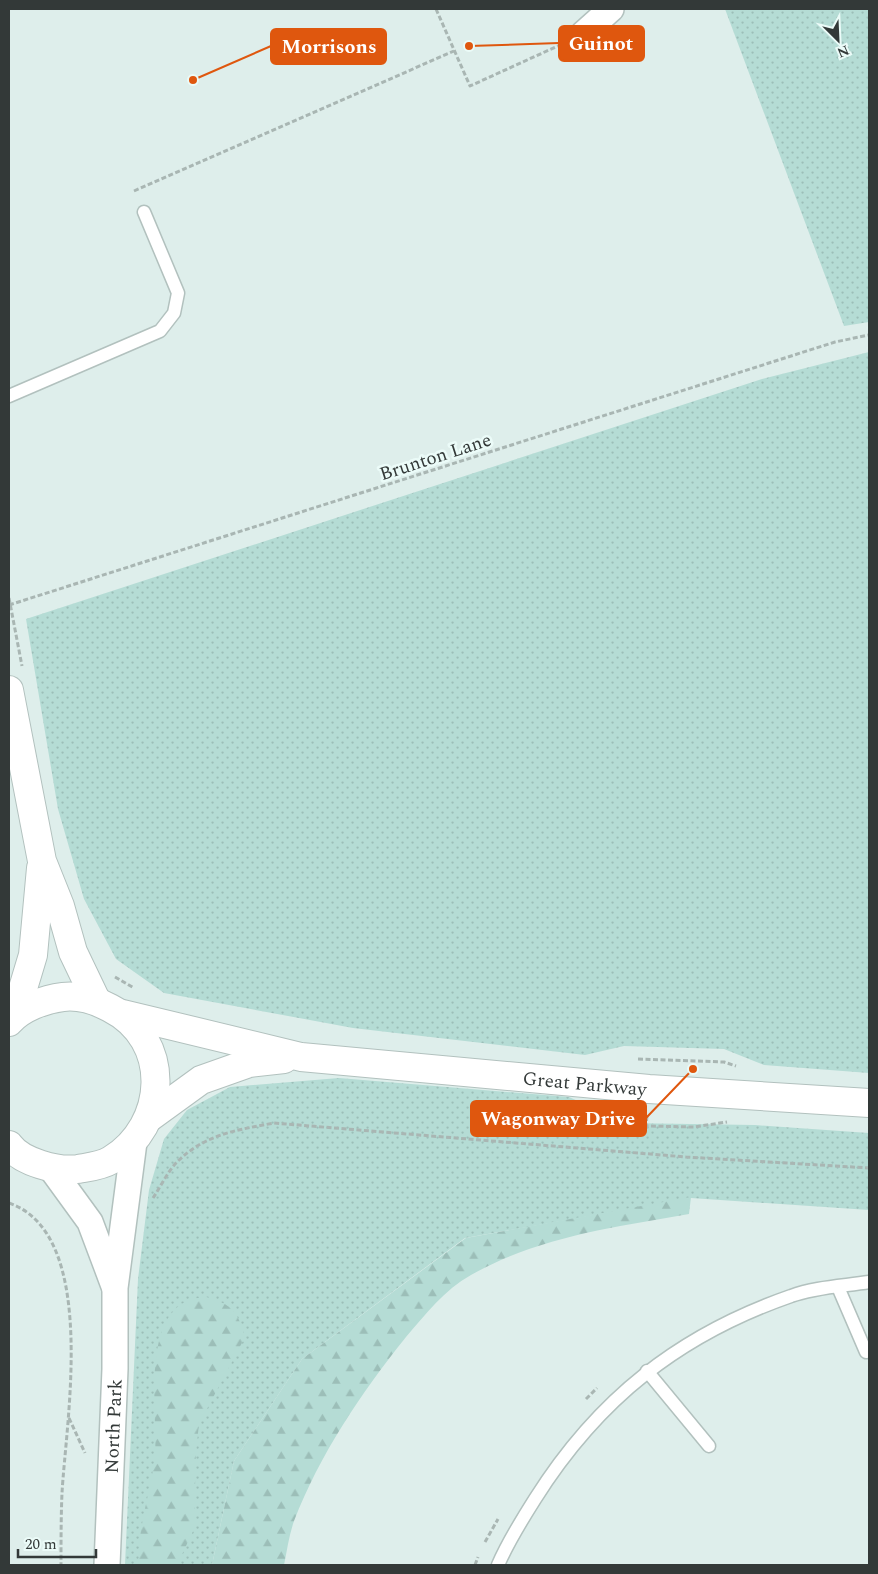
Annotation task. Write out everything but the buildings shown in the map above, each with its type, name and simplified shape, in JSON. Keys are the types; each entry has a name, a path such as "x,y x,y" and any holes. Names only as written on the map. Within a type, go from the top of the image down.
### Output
{"street":[{"path":"9,690 42,861 60,906 73,952 96,1000"},
{"path":"12,1019 34,956 42,861"},
{"name":"Great Parkway","path":"12,1019 50,998 72,996 96,1000 123,1014 301,1057 649,1089 869,1103"},
{"name":"Great Parkway","path":"123,1014 143,1036 155,1066 156,1093 150,1118"},
{"name":"Great Parkway","path":"10,1147 39,1165 70,1170 97,1166 111,1160 134,1142 150,1118 201,1080 249,1063 301,1057"},
{"name":"North Park","path":"107,1565 115,1288 134,1142"},
{"name":"North Park","path":"50,1167 90,1222 115,1288"}],"lane":[{"path":"9,396 160,331 174,313 178,293 144,212"},
{"path":"498,1565 506,1545 557,1464 607,1406 647,1371 708,1331 792,1295 869,1282"},
{"path":"838,1287 866,1352"},
{"path":"647,1371 710,1446"}],"path":[{"path":"436,9 470,86 594,19"},
{"path":"134,191 454,51"},
{"name":"Brunton Lane","path":"9,605 835,342 869,336"},
{"path":"114,976 138,990"},
{"path":"629,1060 647,1058 724,1062 741,1068"},
{"path":"153,1199 176,1163 202,1141 235,1130 274,1123 686,1157 869,1168"},
{"path":"9,1204 21,1208 45,1228 62,1265 70,1314 69,1417 62,1494 61,1565"}],"green space":[{"path":"725,9 869,9 869,322 844,326"},
{"path":"869,352 869,1073 764,1065 724,1049 624,1046 585,1055 353,1028 164,993 116,959 84,899 58,809 26,619 762,379"},
{"path":"339,1078 569,1097 627,1123 755,1125 869,1133 869,1210 691,1198 465,1238 302,1359 234,1461 212,1565 125,1565 138,1279 149,1190 164,1139 187,1110 230,1087"},
{"path":"691,1197 689,1214 605,1229 550,1242 497,1262 461,1281 436,1303 406,1337 373,1380 343,1425 304,1496 292,1526 284,1565 212,1565 234,1461 302,1359 466,1238"},
{"path":"206,1297 222,1303 233,1310 240,1321 245,1337 199,1424 196,1451 194,1529 177,1565 139,1565 140,1537 155,1455 154,1395 157,1349 163,1328 173,1312 189,1300"}],"place":[{"name":"Guinot","path":"469,46"},
{"name":"Morrisons","path":"193,80"},
{"name":"Wagonway Drive","path":"693,1069"}]}
